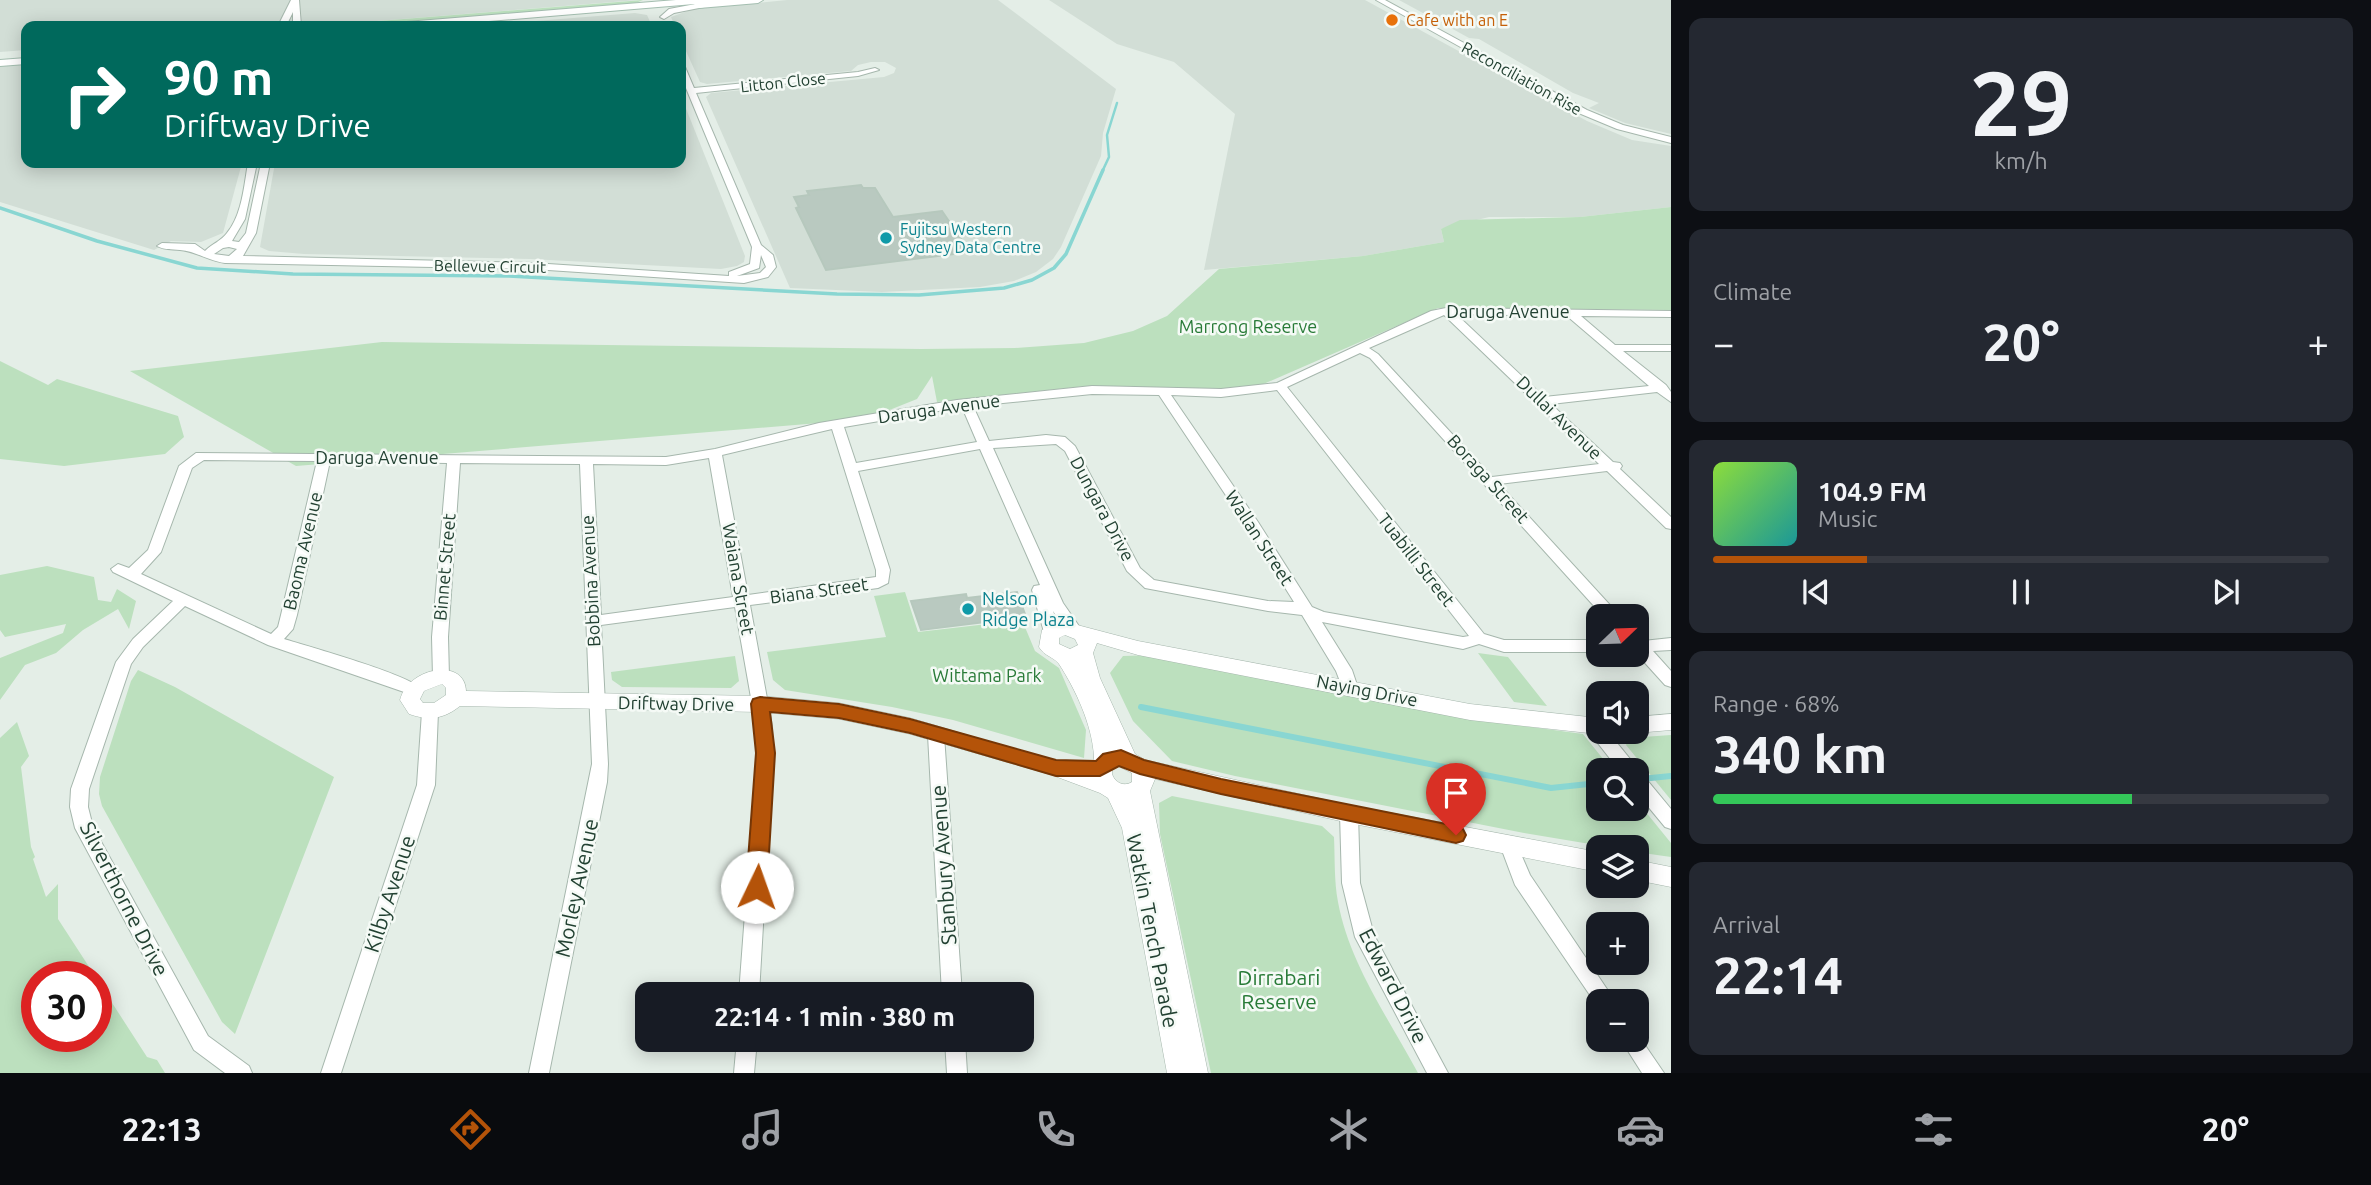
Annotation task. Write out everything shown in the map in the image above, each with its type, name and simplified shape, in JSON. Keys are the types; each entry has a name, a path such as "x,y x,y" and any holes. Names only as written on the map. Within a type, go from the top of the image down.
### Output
{"main road":[{"path":"525,21 659,13 709,2 758,0"},
{"path":"496,21 659,13"},
{"path":"0,61 21,59"}],"street":[{"name":"Reconciliation Rise","path":"1380,0 1584,113 1620,127 1671,140"},
{"path":"284,21 294,1"},
{"path":"294,1 297,21"},
{"name":"Litton Close","path":"691,91 875,70"},
{"name":"Bellevue Circuit","path":"215,249 212,258 533,266 752,279 768,271 771,261 757,247 686,79"},
{"path":"215,249 233,236 239,226 252,168"},
{"path":"228,259 238,255 251,233 265,168"},
{"path":"162,246 215,249 235,244 258,258"},
{"name":"Daruga Avenue","path":"183,601 125,572 154,552 186,466 194,458 211,455 666,461 715,453 837,424 961,403 1109,389 1232,393 1280,386 1434,313 1450,310 1671,314"},
{"name":"Dullai Avenue","path":"1450,310 1614,466 1671,525"},
{"path":"1569,312 1665,388 1671,398"},
{"name":"Boraga Street","path":"1361,348 1374,356 1601,604"},
{"path":"1612,348 1671,348"},
{"name":"Tuabilli Street","path":"1280,386 1479,638"},
{"path":"1546,401 1665,388"},
{"name":"Wallan Street","path":"1162,391 1253,525 1344,670 1350,688"},
{"path":"961,403 1051,593 1075,630 1087,641 1077,654 1049,647 1047,639 1052,632 1062,628 1075,630"},
{"name":"Biana Street","path":"593,621 869,586 883,579 837,424"},
{"name":"Dungara Drive","path":"980,445 1060,440 1070,449 1134,571 1140,578 1159,587 1306,610 1322,617 1463,643 1479,638"},
{"path":"851,468 980,445"},
{"path":"980,445 1045,604 1052,632"},
{"name":"Waiana Street","path":"715,453 760,704 765,753 751,982"},
{"name":"Baoma Avenue","path":"273,641 285,629 289,615 324,458"},
{"name":"Binnet Street","path":"440,677 440,637 454,458"},
{"name":"Bobbina Avenue","path":"586,460 597,702"},
{"path":"1491,481 1614,466"},
{"name":"Dullai Avenue","path":"1614,466 1671,516"},
{"path":"183,601 273,641 413,689"},
{"name":"Silverthorne Drive","path":"183,601 138,643 124,662 86,770 79,807 84,828 201,1043 242,1073"},
{"name":"Naying Drive","path":"1075,630 1139,648 1471,712 1586,727"},
{"path":"1479,638 1504,646 1586,646"},
{"path":"1649,645 1671,644"},
{"name":"Naying Drive","path":"1077,654 1139,648"},
{"name":"Watkin Tench Parade","path":"1077,654 1079,680 1103,742 1122,776 1195,1073"},
{"path":"1649,658 1671,681"},
{"path":"447,678 456,685 456,698 440,710 421,711 412,705 410,695 413,689 420,682 447,678"},
{"name":"Driftway Drive","path":"456,698 760,704 839,711 910,726 936,736 1056,768 1221,786 1349,814 1586,860"},
{"name":"Morley Avenue","path":"539,1073 598,782 597,702"},
{"name":"Kilby Avenue","path":"331,1073 426,785 430,712"},
{"path":"1649,724 1671,722"},
{"name":"Stanbury Avenue","path":"936,736 951,982"},
{"path":"1609,744 1620,758"},
{"name":"Watkin Tench Parade","path":"1122,776 1180,1073"},
{"path":"1649,795 1671,822"},
{"name":"Edward Drive","path":"1349,814 1351,883 1365,937 1438,1073"},
{"path":"1509,845 1522,879 1597,989"},
{"path":"1649,873 1671,877"},
{"path":"744,1073 746,1052"},
{"path":"956,1052 957,1073"},
{"path":"1639,1052 1654,1073"}],"shaded area":[{"path":"0,0 638,0 377,21 21,21 21,50 0,52"},
{"path":"787,0 998,0 1116,89 1103,133 1101,156 1061,247 1053,259 1036,272 1014,281 980,287 882,292 790,288 706,97 711,93 884,77 894,73 896,68 885,62 871,62 858,65 851,71 707,84 700,82 686,51 686,21 673,21 671,17 693,9"},
{"path":"1049,0 1365,0 1587,121 1632,140 1671,146 1671,207 1580,217 1489,217 1441,229 1444,242 1363,256 1204,270 1235,114 1174,62 1117,44"},
{"path":"1399,0 1671,0 1671,134 1625,123 1589,108 1599,103 1573,93 1479,39 1469,38 1440,22 1451,20 1444,17 1432,18"},
{"path":"635,13 647,15 650,21 535,21"},
{"path":"21,64 21,168 241,168 223,233 201,242 171,241 154,250 0,202 0,66"},
{"path":"686,108 745,256 744,262 737,266 721,269 530,259 304,254 269,251 260,247 274,168 686,168"}],"green space":[{"path":"643,0 631,5 435,21 379,21"},
{"name":"Marrong Reserve","path":"1671,207 1671,310 1438,308 1259,386 1223,389 1086,386 937,402 932,376 917,399 867,419 296,466 130,371 382,342 921,349 1015,348 1084,343 1133,331 1167,316 1219,269 1363,256 1444,242 1441,229 1460,220 1580,217"},
{"path":"0,361 48,385 57,379 178,416 184,437 165,454 64,466 0,459"},
{"path":"47,566 94,577 98,600 111,602 117,589 136,601 129,629 118,609 83,630 56,653 25,665 0,700 0,658 63,633 66,624 5,637 0,630 0,575"},
{"name":"Wittama Park","path":"905,592 918,632 1022,620 1035,651 1059,668 1086,730 1084,758 953,720 785,690 773,680 767,652 886,637 874,596"},
{"path":"1478,653 1508,657 1547,706 1514,702"},
{"path":"1156,655 1480,720 1583,734 1586,744 1591,744 1602,758 1586,758 1586,821 1649,821 1649,816 1671,843 1671,857 1649,854 1649,835 1586,835 1586,843 1235,776 1172,761 1133,721 1110,673 1123,656"},
{"path":"735,656 739,681 731,688 622,687 612,680 611,672"},
{"path":"138,670 175,687 334,777 235,1034 222,1022 102,806 99,794 100,777 131,681"},
{"path":"17,722 29,756 21,767 31,847 35,857 33,859 46,897 58,884 58,919 85,961 21,961 21,1052 112,1052 112,1003 147,1057 157,1060 165,1073 0,1073 0,738"},
{"path":"1671,735 1671,800 1649,773 1649,758 1637,758 1626,745 1649,744 1649,737"},
{"name":"Dirrabari Reserve","path":"1172,796 1322,826 1334,837 1335,878 1343,925 1360,969 1418,1073 1211,1073 1160,834 1159,803"}],"building":[{"name":"Fujitsu Western Sydney Data Centre","path":"861,185 863,188 875,188 893,217 942,211 970,252 826,270 796,208 799,207 794,197 809,195 807,191"},
{"name":"Nelson Ridge Plaza","path":"1017,592 1026,617 921,630 911,601 966,594 967,598"}],"waterway":[{"path":"1102,172 1109,157 1107,135 1117,103"},
{"path":"0,208 97,241 197,268 293,274 509,276 837,294 919,295 1004,288 1032,280 1054,268 1066,254 1103,170"},
{"path":"1141,707 1551,788 1586,784"},
{"path":"1649,778 1671,776"}],"place":[{"name":"Cafe with an E","path":"1392,20"},
{"name":"Fujitsu Western Sydney Data Centre","path":"886,238"},
{"name":"Nelson Ridge Plaza","path":"968,609"}],"route":[{"path":"757,887 765,753 760,704 839,711 910,726 936,736 1056,768 1100,768 1109,760 1127,759 1140,767 1221,786 1456,835"}]}
